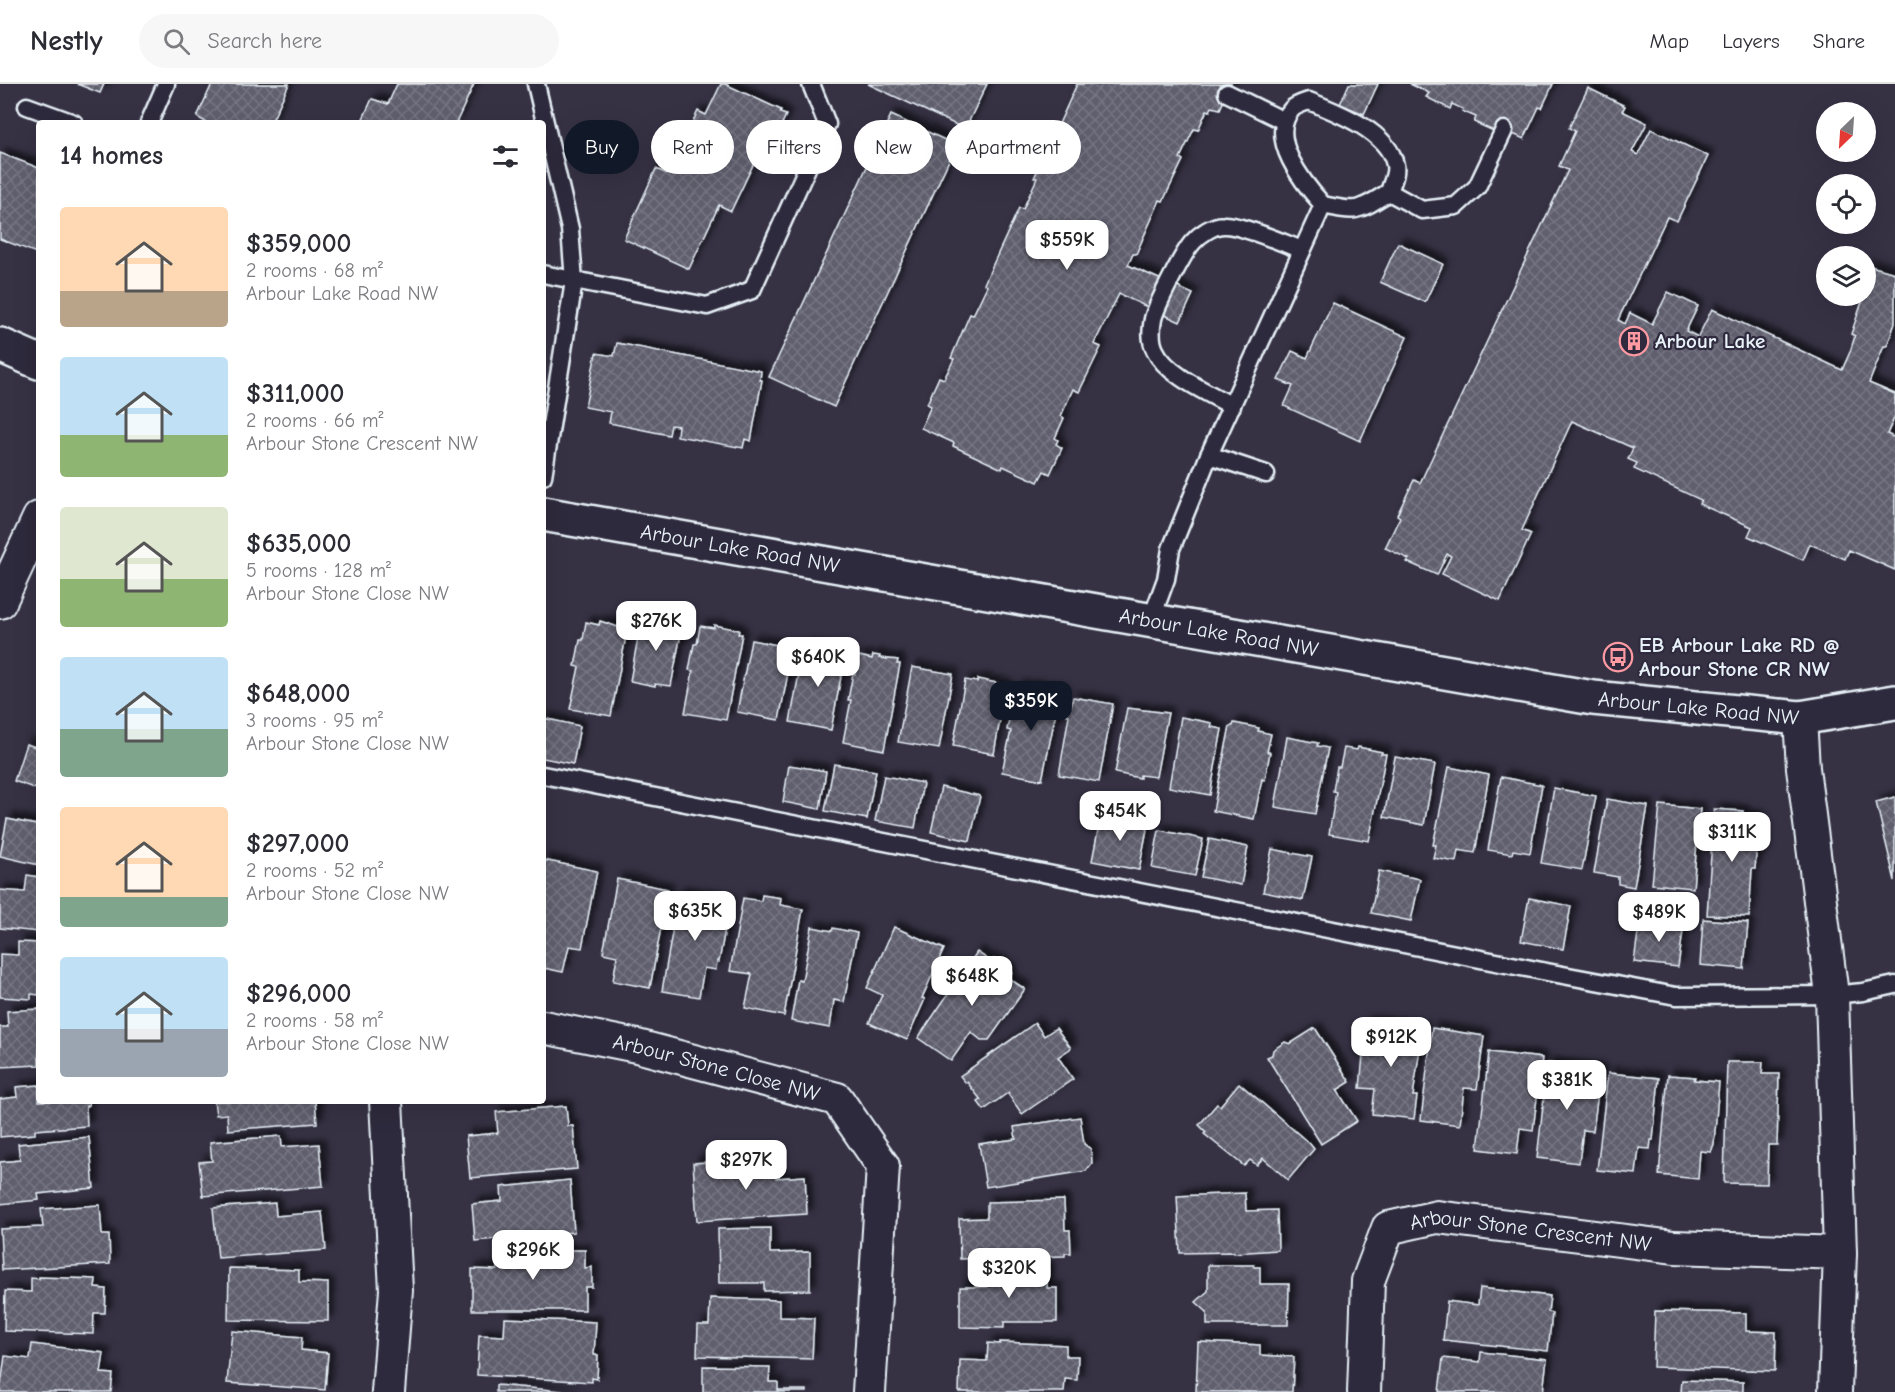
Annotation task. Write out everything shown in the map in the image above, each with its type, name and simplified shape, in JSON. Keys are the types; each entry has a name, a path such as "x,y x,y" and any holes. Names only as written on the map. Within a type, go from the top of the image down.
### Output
{"street":[{"path":"0,345 36,361"},
{"name":"Arbour Lake Road NW","path":"546,515 1593,698 1800,718 1895,702"},
{"path":"0,602 36,524"},
{"path":"1800,718 1803,768 1832,995 1840,1253 1835,1392"},
{"name":"Arbour Stone Close NW","path":"546,1028 637,1046 837,1100 883,1166 869,1392"},
{"path":"386,1104 396,1290 388,1392"},
{"name":"Arbour Stone Crescent NW","path":"1364,1392 1368,1281 1388,1228 1437,1217 1674,1247 1840,1253"}],"lane":[{"path":"150,120 166,84"},
{"path":"536,84 544,120"},
{"path":"546,275 707,306 752,290 827,124 811,84"},
{"path":"1227,93 1284,121"},
{"path":"1309,101 1332,110 1374,133 1389,150 1396,167 1389,192 1360,210 1323,205 1308,188 1287,153 1282,137 1284,121 1293,107 1309,101"},
{"path":"27,106 66,120"},
{"path":"546,127 570,229 574,281 546,457"},
{"path":"1389,192 1422,210 1456,206 1477,187 1504,130"},
{"path":"1151,620 1166,579 1171,549 1209,455 1323,205"},
{"path":"1232,406 1162,362 1150,336 1154,317 1174,274 1192,243 1213,227 1225,224 1302,250"},
{"path":"1209,455 1266,474"},
{"path":"546,776 1677,996 1832,995 1863,992 1895,985"}],"building":[{"path":"77,84 104,84 100,93"},
{"path":"212,84 289,84 272,120 202,120 197,117"},
{"path":"397,84 474,84 457,120 362,120 372,99 388,104"},
{"path":"721,84 725,84 781,110 780,113 786,115 784,120 746,120 746,174 749,174 731,211 719,205 689,269 624,239 654,174 734,174 734,120 694,120 698,111 706,115"},
{"path":"868,84 987,84 969,120 946,120"},
{"path":"1077,84 1231,84 1220,109 1212,107 1210,111 1207,110 1198,130 1194,129 1180,158 1183,160 1163,201 1160,200 1136,254 1133,254 1128,265 1193,294 1180,322 1119,294 1094,344 1101,347 1079,392 1073,389 1061,416 1064,418 1055,438 1058,440 1056,444 1062,448 1050,474 1044,471 1038,482 1003,466 1002,469 921,428 931,406 927,404 939,377 944,379 954,359 951,358 970,314 973,315 987,286 984,284 1019,208 1023,209 1037,178 1034,178 1036,174 1081,174 1081,120 1061,120"},
{"path":"1349,84 1378,84 1364,114 1340,104"},
{"path":"1410,84 1553,84 1524,139 1502,129 1500,134 1474,122 1476,117 1462,111 1463,109 1452,104 1450,109 1426,97 1429,93"},
{"name":"Arbour Lake","path":"1588,88 1625,106 1622,111 1647,123 1632,152 1638,155 1651,129 1708,156 1677,221 1667,217 1618,320 1625,324 1630,313 1652,324 1668,292 1698,306 1686,331 1698,337 1712,309 1842,370 1855,336 1851,334 1861,306 1876,306 1876,268 1895,273 1895,323 1887,346 1884,346 1869,383 1895,394 1895,416 1887,434 1895,438 1895,570 1849,550 1845,559 1810,544 1803,560 1748,536 1752,527 1699,504 1701,500 1634,469 1637,463 1628,459 1633,448 1572,421 1522,530 1531,534 1500,601 1442,574 1451,556 1447,554 1437,575 1407,562 1409,559 1385,548 1400,517 1397,515 1414,480 1420,483 1568,170 1559,166 1575,131 1569,128"},
{"path":"891,115 902,120 889,120"},
{"path":"933,134 945,140 945,169 834,407 769,377 864,174 933,174"},
{"path":"0,153 36,167 36,253 0,239"},
{"path":"1398,243 1443,264 1425,302 1380,282"},
{"path":"1333,303 1407,337 1360,441 1284,406 1293,386 1278,380 1292,351 1307,358"},
{"path":"617,343 761,371 760,380 762,380 751,441 745,439 743,448 677,436 678,426 671,425 669,435 609,423 611,412 585,407 596,353 614,356"},
{"path":"642,616 683,623 671,686 655,684 655,686 630,681"},
{"path":"600,621 618,627 625,626 624,630 627,631 611,716 570,709 579,667 575,666 586,622 599,625"},
{"path":"714,625 739,630 738,634 742,634 726,720 685,713 693,671 689,670 694,644 697,644 700,626 714,628"},
{"path":"751,640 783,646 782,650 792,652 779,720 737,712"},
{"path":"804,647 845,655 831,730 790,722"},
{"path":"873,655 898,660 897,664 900,664 884,750 843,742 851,700 848,700 853,673 855,674 859,656 872,659"},
{"path":"912,667 953,674 939,749 898,742"},
{"path":"978,679 1006,685 994,754 953,746 965,680 977,682"},
{"path":"1018,686 1031,688 1032,686 1060,693 1042,780 1002,772 1011,731 1007,730 1012,703 1015,703"},
{"path":"1073,697 1113,704 1099,782 1059,775 1069,715 1067,715"},
{"path":"1127,708 1168,713 1156,777 1140,775 1140,778 1115,773"},
{"path":"1181,717 1212,723 1211,727 1222,729 1210,795 1169,787"},
{"path":"546,719 580,726 573,764 546,759"},
{"path":"1234,723 1259,728 1258,731 1271,734 1265,780 1262,779 1254,819 1213,811 1230,726"},
{"path":"1287,737 1318,743 1317,746 1328,748 1315,814 1275,807"},
{"path":"26,744 36,747 36,789 14,781"},
{"path":"1358,747 1386,754 1369,841 1329,834 1336,792 1333,791 1337,767 1340,767 1344,748 1357,750"},
{"path":"1395,757 1435,764 1424,825 1384,817"},
{"path":"834,764 876,771 867,819 825,811"},
{"path":"789,765 826,771 820,809 783,802"},
{"path":"1449,767 1489,775 1475,853 1458,850 1456,862 1433,858 1436,845 1433,845"},
{"path":"884,776 923,783 915,828 875,821"},
{"path":"1501,777 1542,785 1530,853 1513,850 1512,854 1488,850"},
{"path":"941,787 980,796 970,841 931,832"},
{"path":"1554,788 1596,796 1582,870 1541,863"},
{"path":"1895,797 1895,881 1876,802"},
{"path":"1607,799 1648,806 1634,887 1618,884 1618,877 1594,873"},
{"path":"1660,805 1700,809 1693,888 1652,884"},
{"path":"1714,809 1743,811 1743,815 1759,816 1749,917 1707,915"},
{"path":"1101,815 1148,824 1139,870 1092,861"},
{"path":"7,819 36,825 36,864 0,856"},
{"path":"1159,830 1203,839 1195,876 1152,868"},
{"path":"1209,839 1248,847 1241,885 1201,877"},
{"path":"1272,849 1312,857 1303,900 1263,892"},
{"path":"546,861 597,871 582,948 569,946 563,972 546,969"},
{"path":"1379,871 1420,879 1411,921 1371,913"},
{"path":"27,875 36,876 36,932 0,928 0,890 25,892"},
{"path":"617,879 668,889 650,988 613,981 617,956 603,953"},
{"path":"679,892 730,901 719,962 717,961 716,970 704,968 699,997 662,991"},
{"path":"762,895 781,898 780,905 803,909 784,1016 745,1008 752,974 730,971 743,898 761,901"},
{"path":"1529,898 1571,906 1563,949 1521,941"},
{"path":"1640,918 1684,924 1678,967 1634,962"},
{"path":"1703,919 1748,923 1744,969 1700,965"},
{"path":"812,927 857,933 844,1002 834,1000 830,1028 791,1021 798,980 802,981"},
{"path":"894,927 944,949 922,998 925,999 907,1040 869,1023 882,995 867,988"},
{"path":"18,942 36,943 36,995 31,994 31,999 0,997 0,954 18,955"},
{"path":"977,952 992,962 994,959 1012,972 1008,978 1025,989 989,1040 981,1040 971,1032 951,1061 918,1038"},
{"path":"36,1009 36,1065 0,1067 0,1027 8,1027 7,1011"},
{"path":"1366,1022 1423,1028 1413,1096 1417,1096 1414,1119 1372,1114 1375,1089 1360,1088"},
{"path":"1035,1023 1044,1036 1056,1028 1071,1048 1058,1057 1073,1079 1022,1114 1008,1094 1009,1092 984,1110 978,1102 981,1100 960,1076"},
{"path":"1315,1028 1350,1082 1337,1090 1357,1121 1321,1144 1267,1057 1285,1042 1290,1044"},
{"path":"1432,1028 1484,1036 1477,1089 1464,1088 1460,1125 1421,1120"},
{"path":"1489,1052 1542,1058 1533,1130 1520,1128 1517,1154 1478,1149"},
{"path":"1727,1062 1763,1062 1762,1074 1779,1074 1777,1145 1768,1145 1767,1184 1724,1183"},
{"path":"1548,1063 1601,1070 1593,1131 1583,1130 1579,1163 1537,1158"},
{"path":"1608,1073 1659,1078 1653,1140 1651,1140 1650,1149 1639,1148 1636,1174 1597,1170"},
{"path":"1668,1075 1719,1082 1714,1144 1711,1152 1700,1151 1698,1179 1659,1175"},
{"path":"1239,1083 1314,1149 1288,1180 1263,1158 1257,1165 1250,1160 1244,1166 1204,1134 1206,1132 1199,1125 1217,1104 1220,1106"},
{"path":"36,1085 36,1104 89,1104 86,1106 87,1126 35,1130 35,1134 0,1137 0,1099 17,1097 16,1087"},
{"path":"214,1104 315,1104 317,1123 228,1130 227,1114 216,1115"},
{"path":"566,1106 568,1126 573,1126 577,1169 470,1178 466,1136 498,1133 496,1112"},
{"path":"1080,1117 1084,1144 1091,1149 1092,1163 1086,1171 986,1187 979,1144 1016,1139 1014,1127"},
{"path":"281,1136 282,1147 319,1144 323,1186 203,1196 199,1162 212,1161 210,1142"},
{"path":"89,1137 94,1188 38,1194 39,1200 0,1204 0,1162 20,1160 18,1144"},
{"path":"775,1158 776,1178 805,1176 807,1214 697,1221 693,1163"},
{"path":"570,1180 574,1232 475,1241 472,1204 502,1201 501,1187"},
{"path":"1245,1193 1246,1211 1277,1210 1278,1250 1180,1253 1177,1196"},
{"path":"1064,1200 1065,1230 1070,1230 1071,1253 1065,1253 1065,1256 960,1259 959,1219 987,1218 987,1202"},
{"path":"275,1203 276,1216 322,1212 326,1250 218,1258 213,1208"},
{"path":"100,1205 102,1235 109,1235 110,1264 2,1270 0,1229 43,1227 41,1209"},
{"path":"770,1228 770,1253 810,1252 810,1290 764,1291 764,1283 719,1283 718,1229"},
{"path":"497,1250 585,1250 585,1268 592,1267 592,1287 585,1287 585,1310 472,1310 472,1269 497,1270"},
{"path":"1208,1265 1254,1265 1254,1267 1260,1267 1260,1284 1289,1284 1288,1325 1207,1325 1207,1312 1196,1302 1208,1291"},
{"path":"988,1267 1048,1268 1047,1288 1057,1288 1057,1322 1004,1322 1004,1328 960,1327 960,1287 987,1287"},
{"path":"229,1268 299,1270 299,1282 328,1283 328,1321 228,1320"},
{"path":"39,1277 96,1279 95,1288 106,1289 105,1313 94,1313 93,1334 4,1331 5,1291 31,1292 31,1278 39,1279"},
{"path":"1480,1288 1550,1296 1548,1312 1552,1313 1548,1351 1443,1340 1447,1301 1478,1305"},
{"path":"710,1298 779,1300 779,1317 814,1318 812,1359 697,1356 698,1325 709,1325"},
{"path":"1655,1311 1746,1313 1746,1331 1776,1332 1775,1371 1653,1367"},
{"path":"505,1318 596,1322 594,1355 598,1355 597,1379 592,1378 592,1382 477,1375 479,1335 504,1336"},
{"path":"232,1331 302,1337 301,1350 328,1353 325,1390 227,1383"},
{"path":"1000,1342 1066,1345 1066,1356 1078,1356 1077,1380 1065,1379 1064,1392 959,1392 960,1360 987,1361 988,1343 1000,1344"},
{"path":"1198,1342 1260,1345 1260,1355 1294,1357 1292,1392 1196,1392"},
{"path":"32,1344 104,1353 101,1373 113,1374 111,1392 0,1392 5,1356 30,1359"},
{"path":"1481,1352 1547,1359 1543,1392 1439,1392 1443,1358 1480,1362"},
{"path":"703,1366 770,1367 769,1382 778,1382 778,1390 807,1390 807,1392 703,1392"},
{"path":"1682,1380 1743,1382 1743,1392 1681,1392"},
{"path":"496,1385 573,1392 496,1392"}],"place":[{"name":"Arbour Lake","path":"1634,341"},
{"name":"EB Arbour Lake RD @ Arbour Stone CR NW","path":"1618,657"}]}
